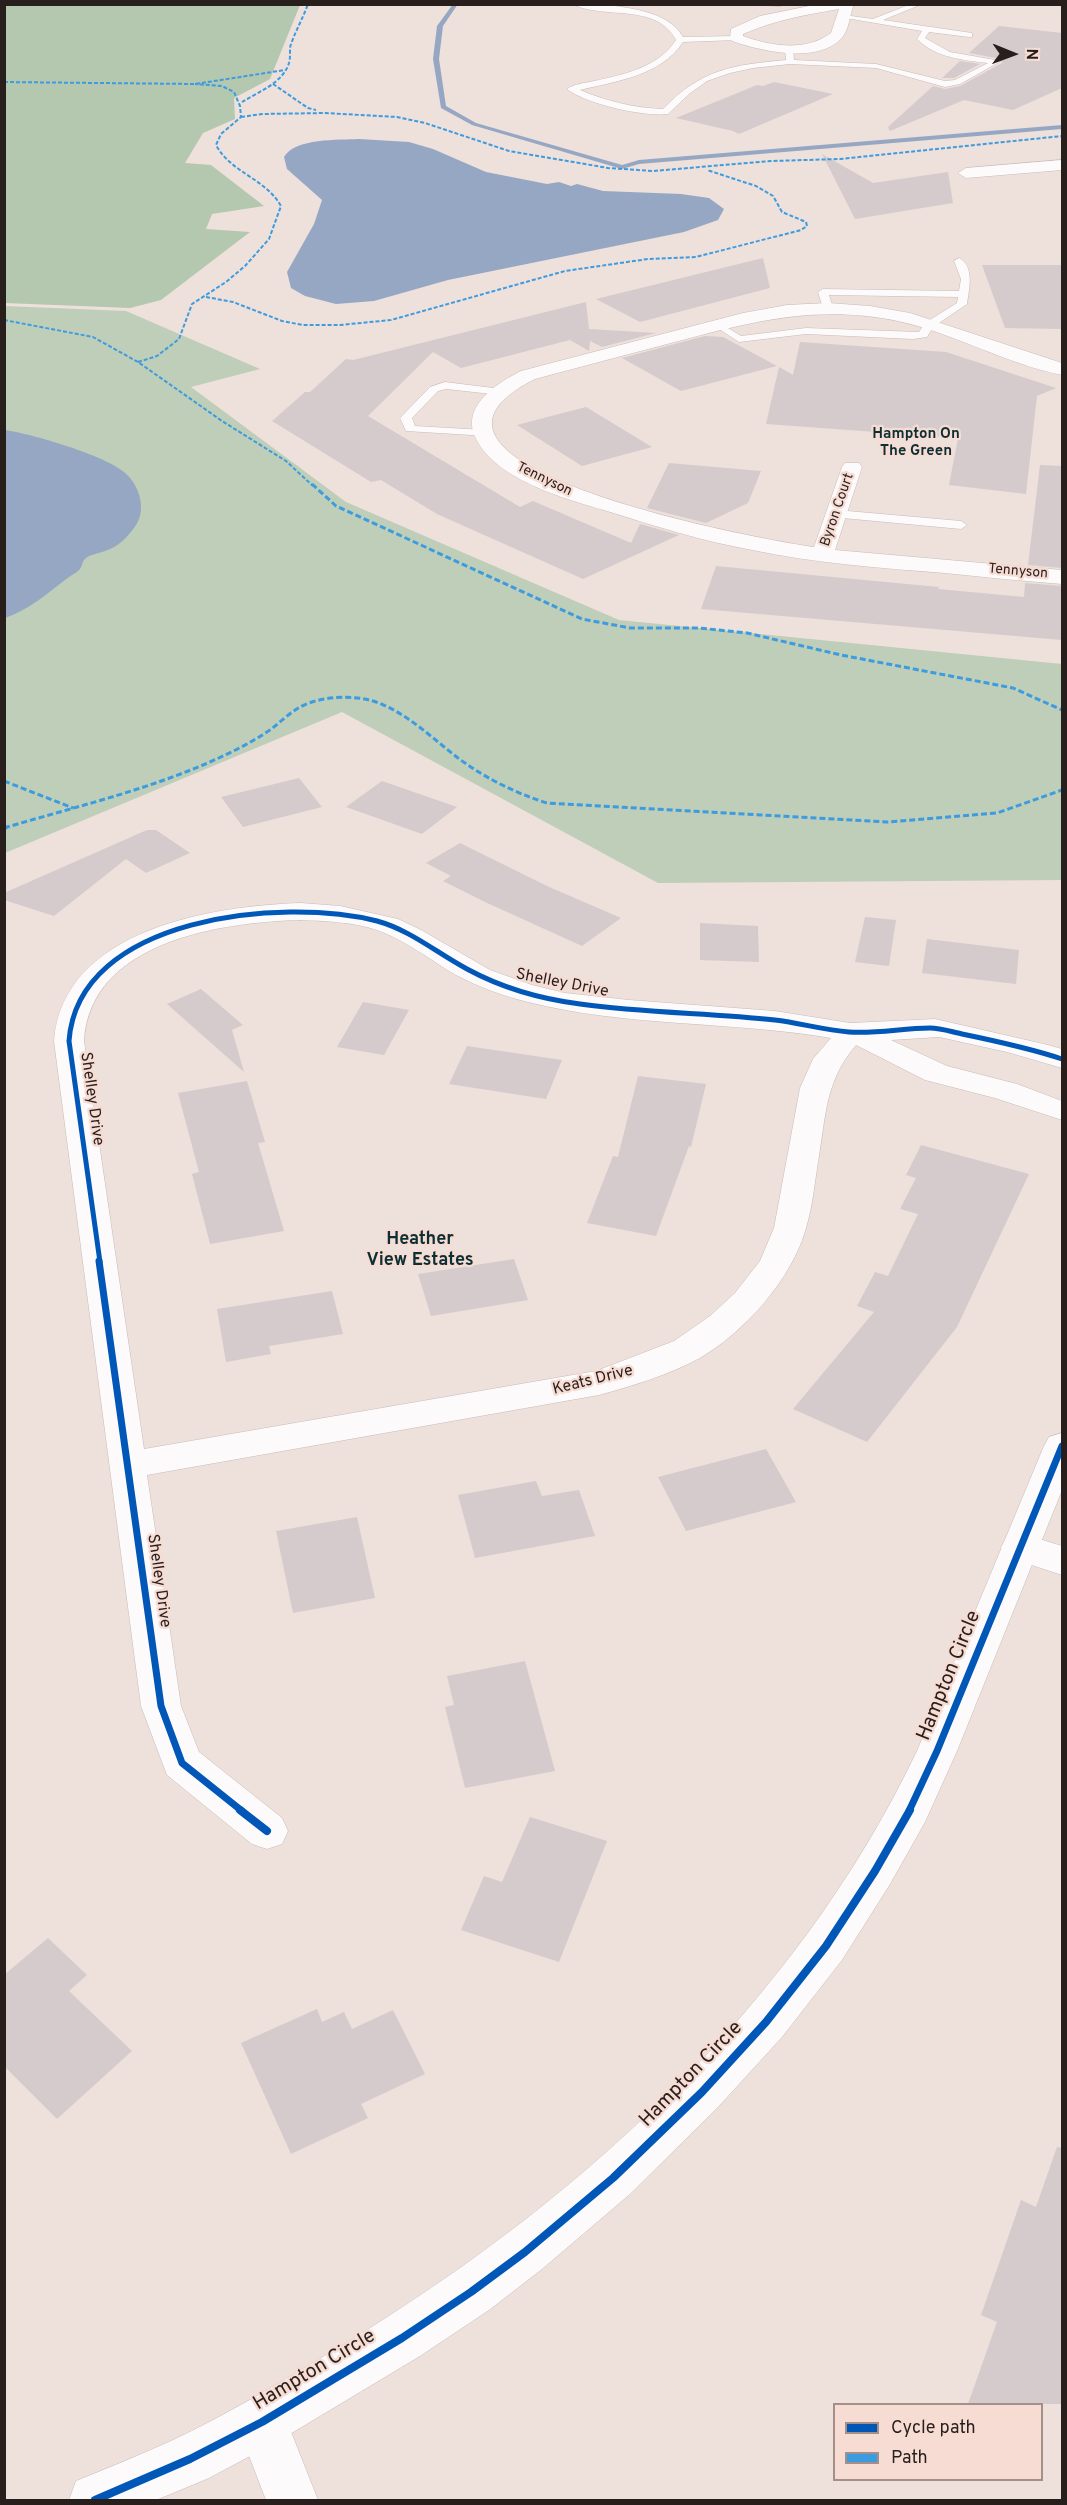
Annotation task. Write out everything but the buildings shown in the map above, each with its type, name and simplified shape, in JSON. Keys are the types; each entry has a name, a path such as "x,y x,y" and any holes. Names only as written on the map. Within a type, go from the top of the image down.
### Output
{"street":[{"path":"846,8 838,34 830,41 789,55 737,38 736,32 765,19 846,8"},
{"path":"966,173 1062,165"},
{"path":"484,434 482,422 485,411 501,392 518,380 541,371 765,313 828,308 888,314 929,325 1062,369"},
{"name":"Tennyson","path":"484,434 491,448 502,459 575,495 705,534 772,548 1062,577"},
{"name":"Byron Court","path":"823,554 852,466"},
{"name":"Shelley Drive","path":"267,1831 182,1763 161,1706 69,1041 71,1018 81,996 102,971 145,942 183,928 227,917 270,910 313,910 378,922 408,933 464,968 520,992 578,1004 779,1021 852,1032 934,1028 987,1038 1062,1059"},
{"name":"Shelley Drive","path":"852,1032 936,1073 1006,1091 1062,1111"},
{"name":"Keats Drive","path":"128,1465 599,1383 686,1350 722,1324 747,1301 775,1265 790,1228 815,1089 828,1059 852,1032"},
{"name":"Hampton Circle","path":"95,2500 190,2458 262,2422 402,2338 525,2252 613,2178 702,2092 766,2022 826,1946 875,1871 910,1809 937,1751 1062,1446"},
{"path":"1020,1547 1062,1561"},
{"path":"262,2422 292,2500"}],"lane":[{"path":"576,4 651,16 669,24 679,35 680,40"},
{"path":"741,4 781,4"},
{"path":"873,21 919,4"},
{"path":"846,8 873,21 969,35"},
{"path":"680,40 669,55 649,66 571,90 652,112 665,112 694,86 717,74 789,55 876,66 945,84 957,82 997,62 954,56 933,49 921,39 927,29"},
{"path":"680,40 737,38"},
{"path":"718,325 739,339 806,331 923,335 929,325 962,304 966,279 959,261"},
{"path":"828,308 823,292 964,294"},
{"path":"484,434 410,429 406,418 434,389 445,386 501,392"},
{"path":"837,514 961,525"}],"green space":[{"path":"5,4 300,5 270,79 234,98 235,119 203,133 185,163 211,165 264,206 212,214 206,229 250,232 161,300 130,308 5,303"},
{"path":"5,306 126,311 260,369 191,387 346,502 619,620 1062,664 1062,880 658,883 342,712 5,853"}],"water":[{"path":"359,139 409,142 433,149 486,172 547,184 559,182 603,191 681,194 709,198 724,209 718,220 684,232 448,280 374,301 336,304 305,296 291,288 287,272 314,224 322,200 287,169 284,157 298,146 307,143"},
{"path":"5,430 67,446 114,465 134,483 140,497 141,512 133,529 122,541 110,549 86,558 78,571 31,605 5,618"}],"waterway":[{"path":"456,4 440,26 436,59 443,107 474,124 622,167 639,162 1062,127"}],"marked path":[{"path":"242,102 273,84 285,70 289,62 290,45 300,27 308,4"},
{"path":"4,82 195,84 285,70"},
{"path":"138,362 157,356 179,339 192,304 226,282 245,266 269,239 281,206 267,188 229,163 221,155 216,145 221,134 241,117 238,97 229,88 195,84"},
{"path":"273,84 308,108 316,110"},
{"path":"241,117 262,114 325,113 397,117 425,123 509,151 608,168 653,171 771,161 840,159 1062,136"},
{"path":"206,297 233,302 282,321 303,325 340,325 391,320 565,271 648,259 696,257 801,230 807,226 806,222 782,212 773,196 756,186 707,170"},
{"path":"4,320 93,337 138,362 222,421 286,461 336,506 582,619 630,628 699,628 747,633 841,655 1013,688 1062,710"},
{"path":"4,828 170,778 234,751 264,734 288,713 299,707 315,701 342,697 358,698 390,708 482,774 518,793 547,803 887,822 997,813 1062,790"},
{"path":"4,781 73,808"}],"cycle path":[{"path":"267,1831 182,1763 161,1706 69,1041 72,1017 79,1000 107,967 139,946 176,929 217,919 259,913 301,911 340,914 388,925 412,936 480,976 550,999 604,1007 775,1020 850,1032 935,1028 1038,1051 1062,1059"},
{"path":"95,2500 190,2459 262,2422 402,2338 471,2292 525,2252 613,2178 702,2092 766,2022 826,1946 875,1871 910,1809 937,1751 1062,1446"}],"district":[{"name":"Hampton On The Green","path":"916,444"},
{"name":"Heather View Estates","path":"420,1250"}]}
